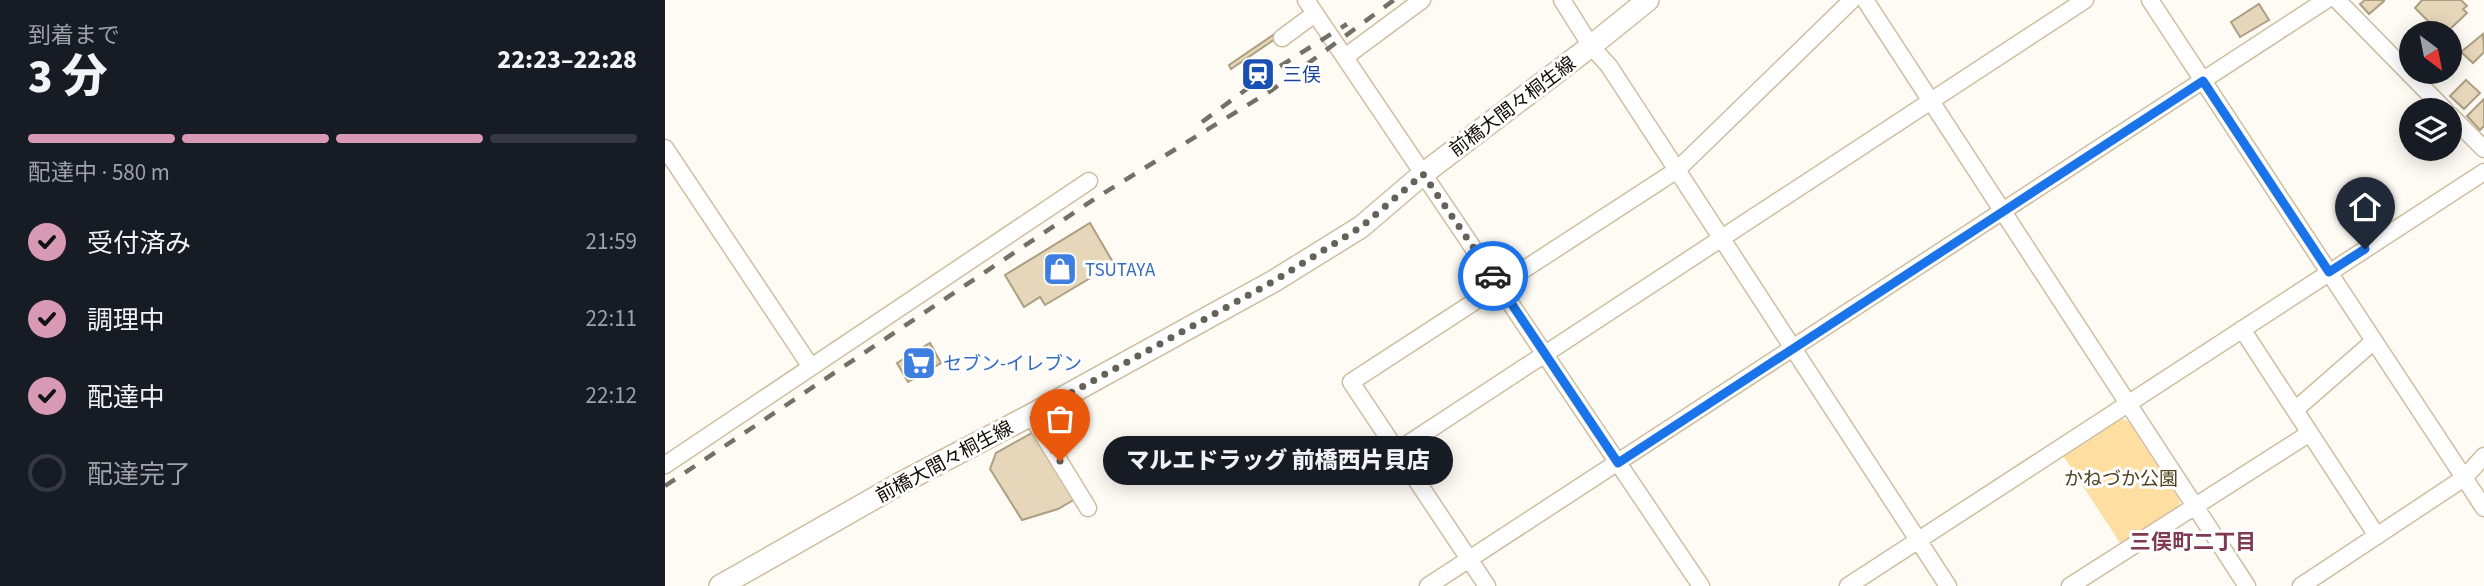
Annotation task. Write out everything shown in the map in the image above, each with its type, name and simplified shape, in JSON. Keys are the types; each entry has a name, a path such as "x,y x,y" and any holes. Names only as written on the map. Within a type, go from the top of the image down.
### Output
{"main road":[{"name":"前橋大間々桐生線","path":"720,586 901,483 1031,415 1285,274 1361,227 1423,174 1648,0"}],"street":[{"path":"1306,0 1701,586"},
{"path":"1345,57 1422,0"},
{"path":"1562,0 1591,46 1609,66 1948,586"},
{"path":"1487,586 1351,382 1677,170 1852,0"},
{"path":"1865,0 2247,586"},
{"path":"1397,452 2085,0"},
{"path":"2150,0 2484,508"},
{"path":"1428,586 2326,0"},
{"path":"2337,0 2433,98"},
{"path":"1282,38 1309,18"},
{"path":"2462,127 2484,149"},
{"path":"665,148 811,367"},
{"path":"1848,586 2484,172"},
{"path":"665,465 1089,181"},
{"path":"2242,329 2377,536"},
{"path":"2295,410 2374,341"},
{"path":"1031,415 1088,508"},
{"path":"2070,586 2310,433"},
{"path":"2301,586 2464,478 2484,456"}],"green space":[{"name":"かねづか公園","path":"2119,418 2128,421 2180,501 2178,510 2122,546 2062,454"}],"building":[{"path":"2365,0 2384,1 2369,14 2360,4"},
{"path":"2422,0 2461,0 2467,6 2463,9 2467,13 2459,21 2428,21 2415,8"},
{"path":"2259,4 2269,20 2240,37 2231,22"},
{"path":"1276,33 1278,37 1231,69 1229,65"},
{"path":"2483,34 2484,52 2473,63 2462,51"},
{"path":"2466,80 2480,93 2464,109 2462,98 2450,96"},
{"path":"2484,99 2484,126 2480,130 2467,116"},
{"name":"TSUTAYA","path":"1090,223 1114,264 1045,305 1040,297 1024,307 1005,275"},
{"name":"セブン-イレブン","path":"930,343 941,363 908,382 897,363"},
{"path":"1037,430 1077,498 1058,509 1022,520 990,469 996,453"}],"railway":[{"path":"665,486 1099,196 1272,90 1394,0"},
{"path":"1202,122 1263,77 1347,24"}],"way so far":[{"path":"1060,461 1031,415 1274,281 1361,227 1423,174 1493,276"}],"place":[{"name":"三俣","path":"1258,74"},
{"name":"TSUTAYA","path":"1060,269"},
{"name":"セブン-イレブン","path":"919,363"},
{"name":"マルエドラッグ 前橋西片貝店","path":"1060,461"}],"district":[{"name":"三俣町二丁目","path":"2193,542"}],"route":[{"path":"1493,276 1618,463 2203,81 2329,272 2365,249"}]}
